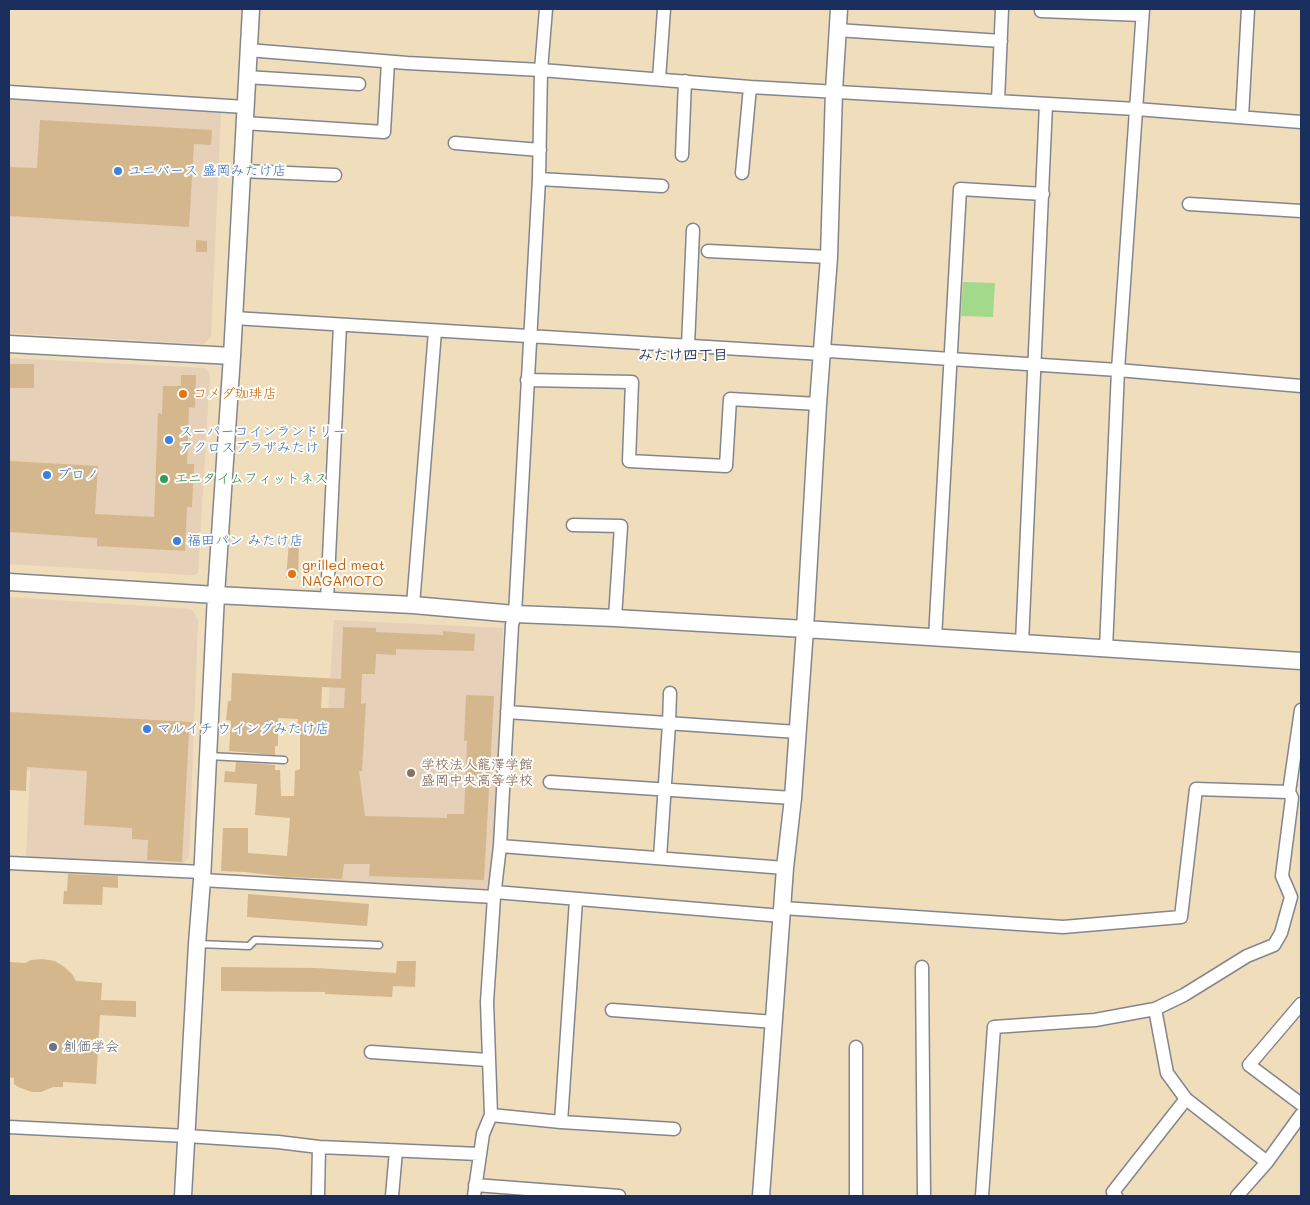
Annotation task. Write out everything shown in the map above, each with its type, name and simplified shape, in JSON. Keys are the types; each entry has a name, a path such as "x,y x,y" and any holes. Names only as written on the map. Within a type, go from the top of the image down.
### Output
{"street":[{"path":"183,1196 216,595 232,356 250,9"},
{"path":"546,9 539,179 515,614 512,624 500,846 487,1002 491,1115 483,1134 475,1191 619,1196"},
{"path":"659,79 664,9"},
{"path":"761,1196 805,629 818,404 829,257 834,91 839,9"},
{"path":"998,101 1002,9"},
{"path":"1242,117 1248,9"},
{"path":"1041,11 1142,12 1118,370 1106,649"},
{"path":"837,30 1001,42"},
{"path":"248,50 388,62 542,70 750,86 1136,109 1301,122"},
{"path":"9,92 245,115 384,132 388,62"},
{"path":"246,77 359,84"},
{"path":"682,155 686,81"},
{"path":"742,173 750,86"},
{"path":"1022,643 1046,104"},
{"path":"455,143 540,150"},
{"path":"242,171 335,175"},
{"path":"539,179 662,186"},
{"path":"935,638 960,189 1043,194"},
{"path":"1189,204 1301,211"},
{"path":"688,346 693,230"},
{"path":"708,251 829,257"},
{"path":"234,318 822,354 829,351 1118,370 1301,386"},
{"path":"327,600 340,325"},
{"path":"413,605 435,331"},
{"path":"9,344 232,356"},
{"path":"528,380 632,382 629,461 726,466 730,399 818,404"},
{"path":"573,526 621,526 615,618"},
{"path":"9,582 413,605 515,614 805,629 1301,661"},
{"path":"660,858 670,693"},
{"path":"982,1196 994,1027 1095,1020 1155,1009 1184,995 1247,956 1274,945 1281,933 1291,897 1282,876 1292,798 1288,792 1301,710"},
{"path":"508,712 797,732"},
{"path":"550,782 793,798"},
{"path":"9,863 576,900 1063,927 1181,917 1196,789 1288,792"},
{"path":"500,846 785,868"},
{"path":"561,1122 576,900"},
{"path":"922,967 924,1196"},
{"path":"1301,1004 1249,1065 1301,1104"},
{"path":"1155,1009 1167,1073 1186,1099 1267,1162"},
{"path":"612,1010 775,1022"},
{"path":"856,1047 856,1196"},
{"path":"371,1052 488,1060"},
{"path":"1116,1196 1113,1192 1186,1099"},
{"path":"491,1115 561,1122 674,1129"},
{"path":"1237,1196 1267,1162 1301,1115"},
{"path":"9,1127 187,1136 278,1142 319,1147 479,1154"},
{"path":"318,1194 319,1147"},
{"path":"392,1196 396,1151"}],"lane":[{"path":"208,756 284,760"},
{"path":"197,944 249,946 255,940 379,945"}],"shaded area":[{"path":"9,99 221,112 211,337 203,344 9,333"},
{"path":"9,358 205,368 210,374 198,572 194,575 189,575 9,564"},
{"path":"9,597 191,609 198,619 189,857 181,865 129,861 122,864 26,858 30,771 9,769"},
{"name":"学校法人龍澤学館 盛岡中央高等学校","path":"334,620 503,628 501,665 504,666 493,884 483,892 317,880"}],"green space":[{"path":"963,282 995,283 993,317 961,316"}],"building":[{"path":"40,120 212,130 211,145 194,144 189,227 9,216 9,167 37,168"},
{"path":"196,240 207,241 207,252 196,252"},
{"path":"9,364 34,364 34,388 9,388"},
{"path":"181,375 196,375 195,408 189,407 187,464 194,464 192,507 187,507 185,551 97,546 97,538 9,532 9,461 98,466 95,514 154,517 158,413 162,414 163,386 181,386"},
{"path":"289,543 299,543 298,578 286,578"},
{"path":"343,627 376,628 376,632 443,635 443,631 475,634 474,651 396,649 396,655 376,654 375,674 362,674 361,704 366,703 362,771 359,771 365,816 447,818 447,814 464,814 467,741 464,741 466,695 494,696 484,880 369,876 370,864 344,864 342,879 287,877 221,871 223,828 248,828 248,853 287,856 290,818 255,815 257,784 224,782 225,771 235,772 236,762 275,765 275,770 280,770 281,796 294,796 295,771 300,769 300,733 297,733 298,719 278,718 278,746 275,746 275,755 229,751 231,721 226,720 228,701 231,701 232,673 341,679","holes":["322,687 345,688 344,708 321,708"]},
{"path":"9,712 192,722 191,732 189,732 182,862 147,860 148,840 132,839 132,828 84,825 87,771 27,767 26,791 9,790"},
{"path":"68,874 118,876 118,888 103,887 102,905 63,904 64,891 67,891"},
{"path":"248,894 369,904 367,926 247,917"},
{"name":"創価学会","path":"31,960 55,961 63,966 72,974 76,981 102,983 101,1000 136,1001 136,1017 100,1015 96,1084 63,1082 63,1087 53,1087 41,1092 32,1092 18,1087 14,1084 14,1078 9,1077 9,962 25,963"},
{"path":"397,961 416,961 415,987 393,986 392,997 325,994 325,992 221,991 221,967 315,968 396,973"}],"place":[{"name":"ユニバース 盛岡みたけ店","path":"118,171"},
{"name":"コメダ珈琲店","path":"183,394"},
{"name":"スーパーコインランドリー アクロスプラザみたけ","path":"169,440"},
{"name":"プロノ","path":"47,475"},
{"name":"エニタイムフィットネス","path":"164,479"},
{"name":"福田パン みたけ店","path":"177,541"},
{"name":"grilled meat NAGAMOTO","path":"292,574"},
{"name":"マルイチ ウイングみたけ店","path":"147,729"},
{"name":"学校法人龍澤学館 盛岡中央高等学校","path":"411,773"},
{"name":"創価学会","path":"53,1047"}],"district":[{"name":"みたけ四丁目","path":"683,355"}]}
